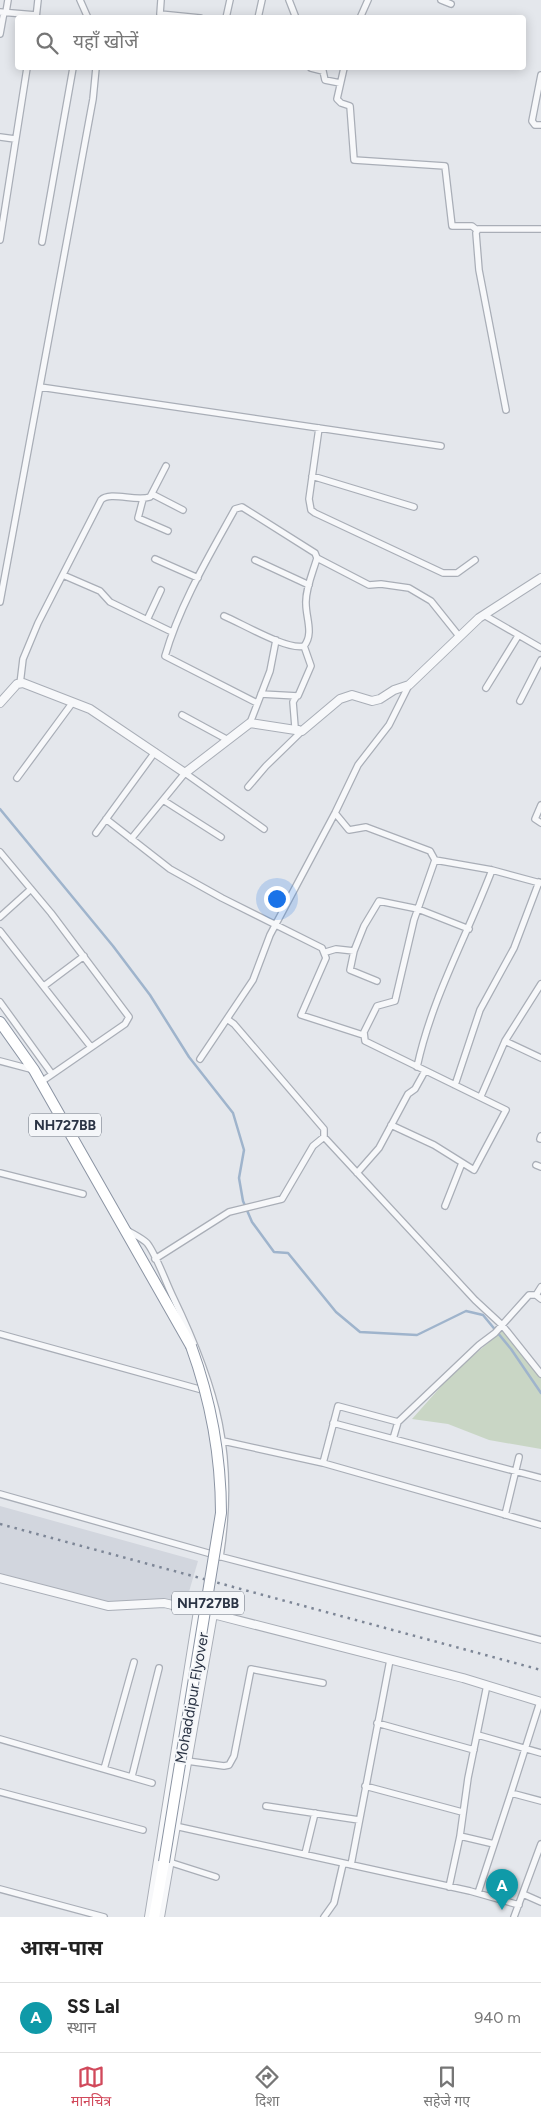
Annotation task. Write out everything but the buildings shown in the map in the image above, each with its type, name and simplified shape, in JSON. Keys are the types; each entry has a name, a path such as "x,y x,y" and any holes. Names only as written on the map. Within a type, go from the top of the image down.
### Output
{"highway":[{"name":"NH727BB","path":"0,1022 34,1070 126,1230"},
{"name":"Mohaddipur Flyover","path":"126,1230 191,1346 201,1372 215,1425 221,1486 221,1513 215,1558 154,1917"}],"street":[{"path":"0,34 3,12 8,0"},
{"path":"36,15 38,0"},
{"path":"80,0 87,15"},
{"path":"161,0 160,14 170,15"},
{"path":"227,15 230,0"},
{"path":"259,15 262,0"},
{"path":"288,0 295,15"},
{"path":"361,15 368,0"},
{"path":"441,0 451,4"},
{"path":"3,12 28,15"},
{"path":"0,240 27,70"},
{"path":"42,242 73,70"},
{"path":"0,602 96,70"},
{"path":"319,70 323,71 326,80 340,83"},
{"path":"343,70 338,102 350,106 354,160 445,166 452,226 472,226 477,230 541,229"},
{"path":"541,75 532,121 535,126 541,125"},
{"path":"0,137 15,139"},
{"path":"477,230 479,270 506,410"},
{"path":"40,387 441,446"},
{"path":"319,428 309,505 315,513 443,573 457,573 475,560"},
{"path":"0,704 20,684 22,659 38,622 104,497 143,499 152,494 166,466"},
{"path":"312,476 414,507"},
{"path":"152,494 183,510"},
{"path":"143,499 138,518 168,531"},
{"path":"224,616 276,640 298,647 304,646 308,641 310,626 306,603 317,558 315,552 242,507 238,507 198,578 172,632 165,656 258,703"},
{"path":"317,558 369,586 400,585 415,591 431,601 459,636"},
{"path":"155,559 198,578"},
{"path":"255,560 310,586"},
{"path":"63,575 100,591 110,602 172,632"},
{"path":"200,1059 253,980 276,923 335,813 358,765 389,725 410,685 459,636 484,615 541,578"},
{"path":"147,620 160,590"},
{"path":"484,615 541,648"},
{"path":"486,688 518,636"},
{"path":"130,839 185,773 250,723 270,671 276,640"},
{"path":"302,731 295,727 294,702 311,666 311,660 304,646"},
{"path":"520,701 541,660"},
{"path":"20,684 23,683 90,709 264,829"},
{"path":"248,787 266,766 302,731 346,696 352,695 372,700 380,699 394,690 410,685"},
{"path":"261,694 296,697"},
{"path":"18,778 73,702"},
{"path":"182,715 228,740"},
{"path":"250,723 302,731"},
{"path":"96,833 154,752"},
{"path":"163,800 221,837"},
{"path":"541,805 535,818 541,823"},
{"path":"335,813 349,830 366,827 430,851 435,860 405,954 395,1000 377,1006 363,1035 365,1041 481,1096 506,1111 476,1169 473,1170 434,1145 391,1125"},
{"path":"106,819 170,869 191,881 276,923 326,952 336,949 354,951"},
{"path":"0,852 84,956 129,1016 125,1024 41,1082"},
{"path":"435,860 492,870 540,882 514,948 480,1010 456,1085"},
{"path":"417,1067 425,1031 438,995 469,929 492,870"},
{"path":"0,917 31,889"},
{"path":"377,981 350,970 354,951 364,926 379,901 418,910 469,929"},
{"path":"0,931 91,1047"},
{"path":"326,952 326,958 301,1015 363,1035"},
{"path":"44,986 84,956"},
{"path":"481,1096 505,1041 541,984"},
{"path":"0,1002 52,1074"},
{"path":"227,1019 234,1024 324,1129 324,1137 475,1300 502,1326 541,1374"},
{"path":"505,1041 541,1058"},
{"path":"0,1061 34,1070"},
{"path":"357,1173 379,1148 408,1094 414,1089 425,1071"},
{"path":"155,1259 229,1212 282,1199 313,1146 324,1137"},
{"path":"444,1206 462,1163"},
{"path":"0,1173 83,1194"},
{"path":"126,1230 146,1242 196,1344 213,1393 223,1442 226,1490 220,1557"},
{"path":"393,1439 398,1422 479,1344 495,1333 529,1295 538,1297 541,1287"},
{"path":"0,1334 213,1393"},
{"path":"323,1463 339,1405 398,1422"},
{"path":"333,1423 541,1478"},
{"path":"223,1442 323,1463 541,1525"},
{"path":"505,1515 520,1457"},
{"path":"0,1494 220,1557 541,1640"},
{"path":"0,1578 108,1606 164,1603 198,1610 487,1685 541,1702 478,1893"},
{"path":"149,1917 198,1610"},
{"path":"160,1917 213,1614"},
{"path":"351,1865 390,1660"},
{"path":"104,1768 134,1662"},
{"path":"132,1776 159,1668"},
{"path":"187,1761 224,1766 229,1765 234,1758 252,1669 323,1683"},
{"path":"448,1887 460,1836 462,1812 487,1685"},
{"path":"377,1723 474,1750"},
{"path":"478,1735 541,1753"},
{"path":"0,1739 152,1782"},
{"path":"365,1786 462,1812"},
{"path":"0,1792 143,1830"},
{"path":"511,1793 541,1801"},
{"path":"266,1806 359,1820"},
{"path":"304,1854 315,1813"},
{"path":"175,1826 478,1893 519,1905"},
{"path":"460,1836 494,1844"},
{"path":"514,1917 541,1844"},
{"path":"169,1862 216,1877"},
{"path":"324,1917 334,1903 343,1864"},
{"path":"0,1889 104,1917"},
{"path":"523,1894 541,1902"}],"shaded area":[{"path":"0,1506 198,1561 186,1602 161,1599 106,1604 0,1573"}],"green space":[{"path":"502,1331 541,1378 541,1449 489,1440 448,1424 412,1419 453,1373"}],"waterway":[{"path":"0,809 113,946 150,995 189,1057 233,1113 244,1150 239,1178 243,1201 252,1222 274,1252 288,1253 336,1312 360,1332 417,1335 466,1311 483,1315 511,1349 541,1393"}],"railway":[{"path":"0,1524 541,1670"}],"place":[{"name":"SS Lal","path":"502,1910"}]}
